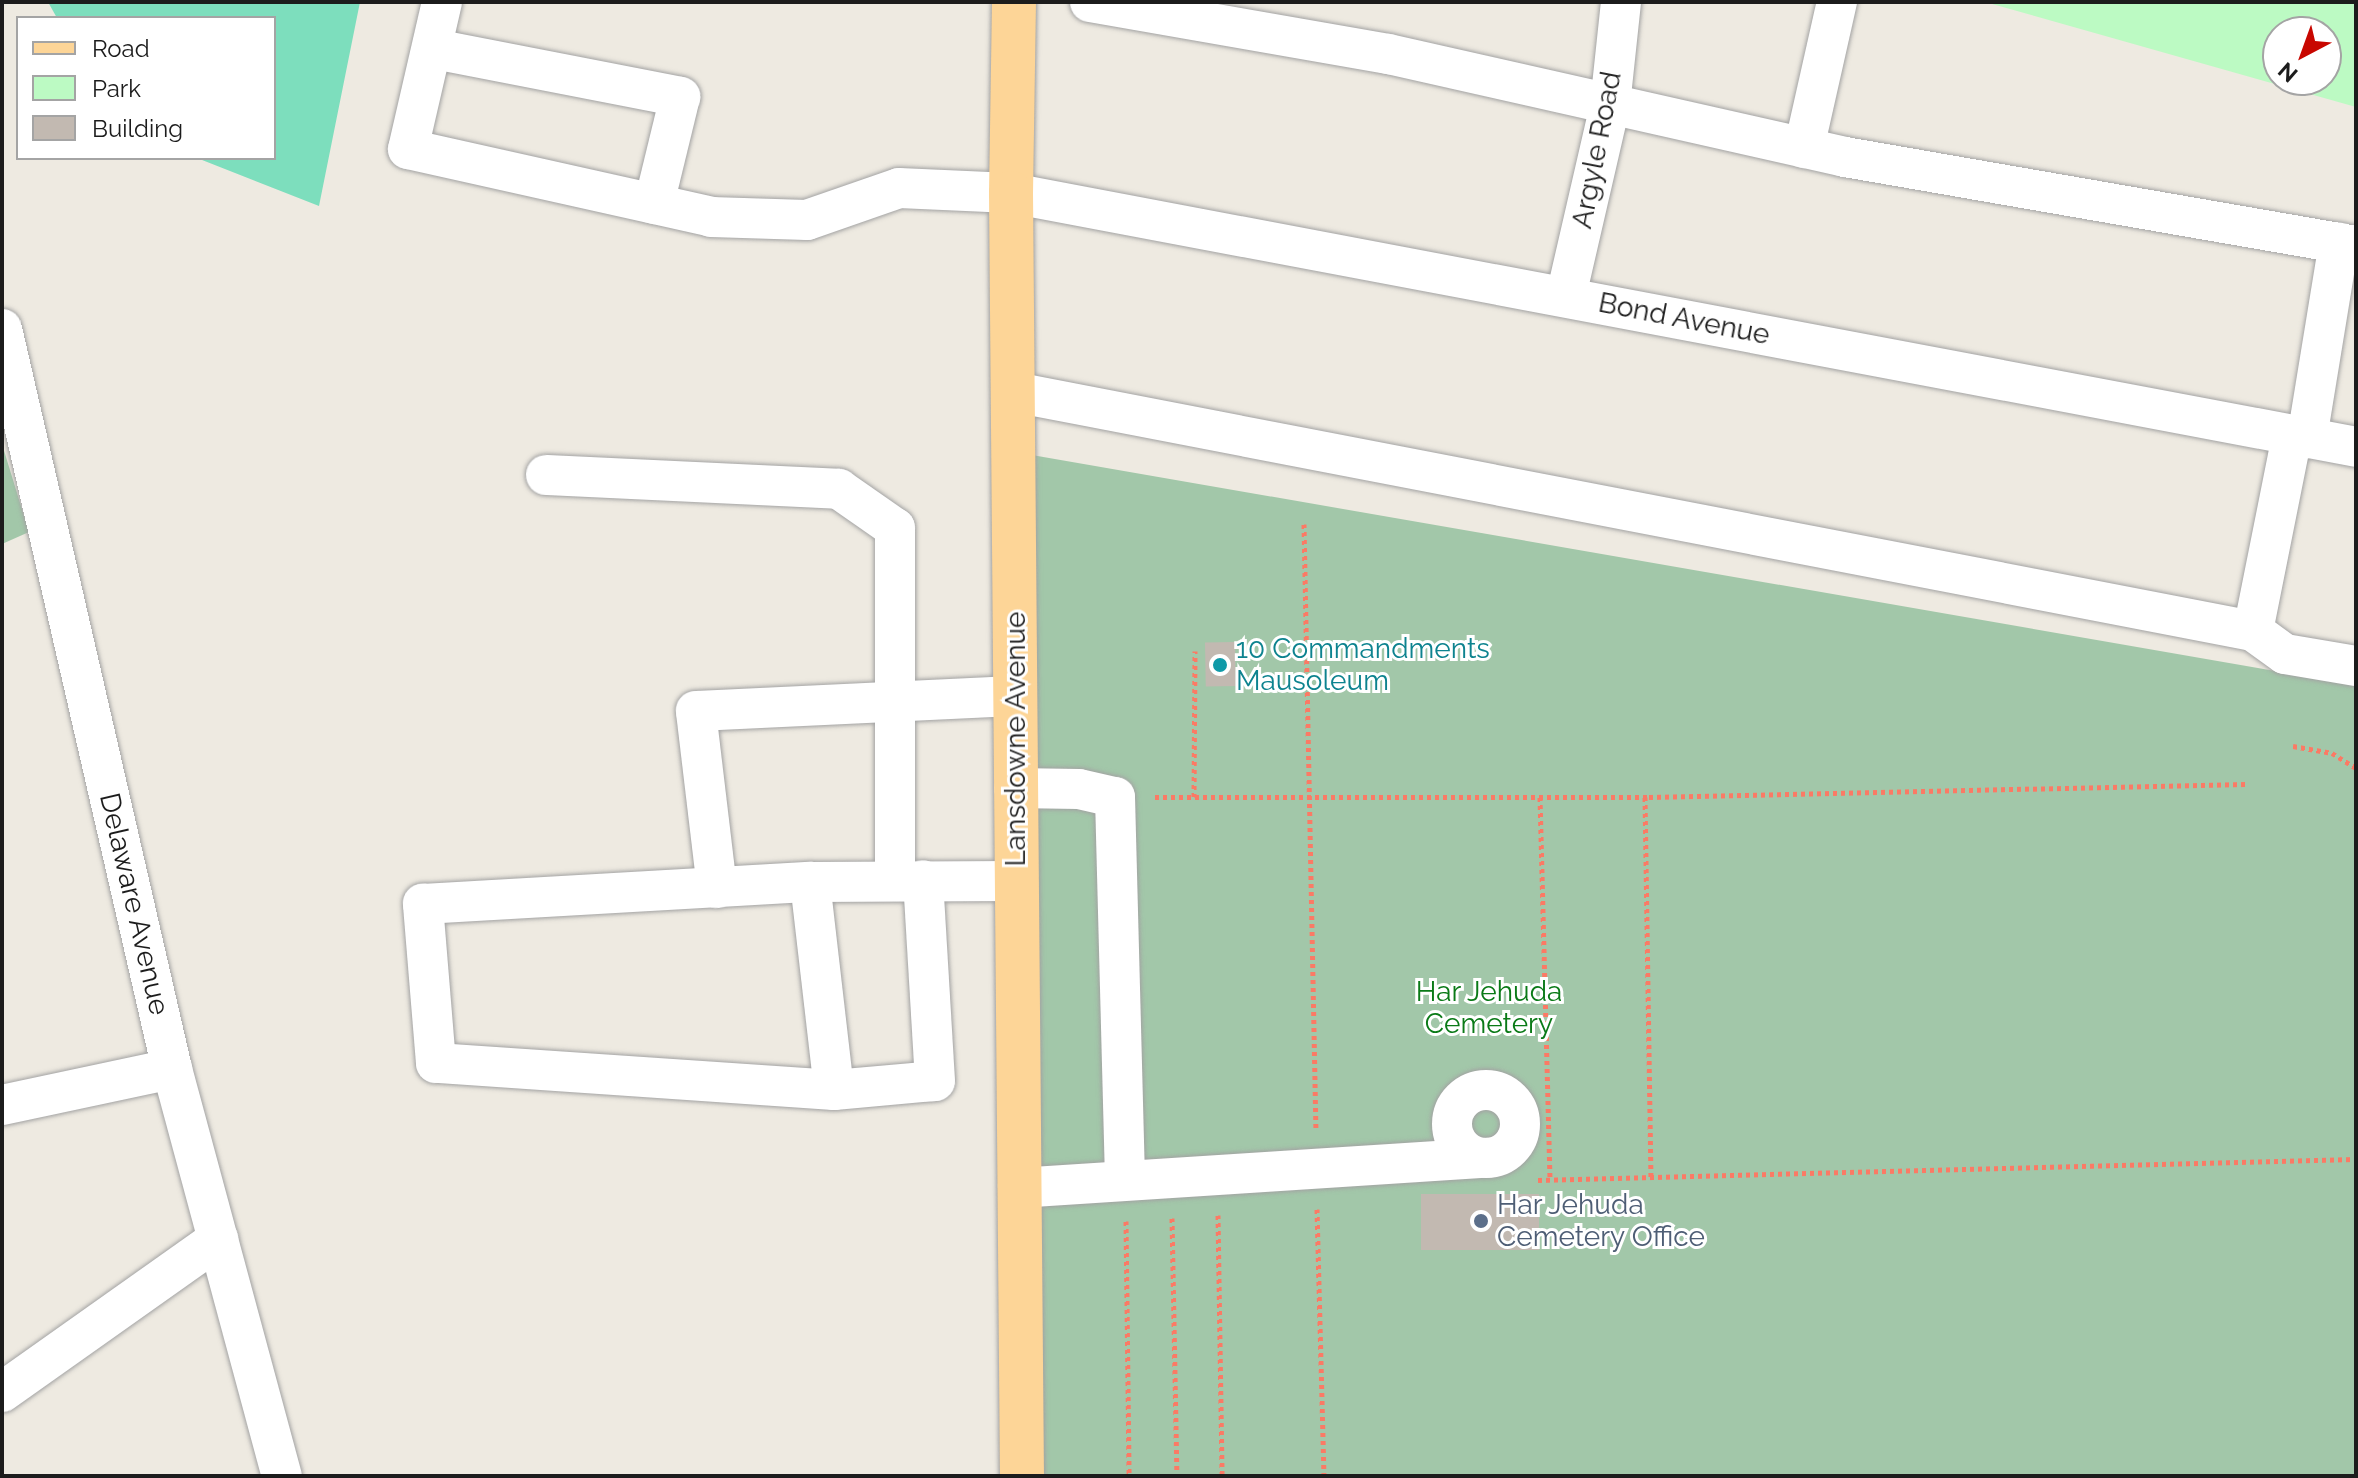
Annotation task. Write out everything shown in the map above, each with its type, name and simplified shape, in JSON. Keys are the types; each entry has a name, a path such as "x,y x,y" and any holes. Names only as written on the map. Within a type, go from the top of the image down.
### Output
{"main road":[{"name":"Lansdowne Avenue","path":"1014,2 1011,193 1014,788 1022,1476"}],"street":[{"path":"442,2 434,49 680,97 654,204"},
{"path":"1090,2 1388,54 1804,148 2348,244 2253,631"},
{"name":"Argyle Road","path":"1566,296 1610,105 1621,2"},
{"path":"1804,148 1837,2"},
{"name":"Bond Avenue","path":"434,49 408,149 711,217 807,220 899,188 1011,193 2356,447"},
{"name":"Delaware Avenue","path":"2,329 172,1069 282,1476"},
{"path":"1014,392 2253,631 2285,654 2356,666"},
{"path":"546,475 839,489 895,528 897,700 909,881 935,1081 834,1090 436,1063 423,904 810,882 909,881 1016,881"},
{"path":"717,888 696,711 1015,696"},
{"path":"1014,788 1079,789 1115,797 1125,1180"},
{"path":"810,882 834,1090"},
{"path":"2,1105 172,1069"},
{"path":"1018,1188 1487,1158"},
{"path":"2,1392 218,1239"}],"path":[{"path":"1304,524 1324,1476"},
{"path":"1194,797 1195,651"},
{"path":"2293,746 2332,753 2356,768"},
{"path":"1115,797 1645,797 2246,784"},
{"path":"1540,797 1550,1180"},
{"path":"1645,797 1651,1177"},
{"path":"1538,1180 2356,1159"},
{"path":"1218,1174 1222,1476"},
{"path":"1172,1177 1177,1476"},
{"path":"1125,1180 1129,1476"}],"green space":[{"path":"48,2 360,2 319,206 202,160 276,160 276,16 56,16"},
{"path":"1985,2 2356,2 2356,107 2317,96 2342,96 2342,16 2262,16 2262,80"},
{"path":"2,444 29,532 2,544"},
{"name":"Har Jehuda Cemetery","path":"1015,452 2356,685 2356,1476 1024,1476"}],"building":[{"name":"10 Commandments Mausoleum","path":"1235,642 1236,686 1206,687 1205,643"},
{"name":"Har Jehuda Cemetery Office","path":"1421,1194 1539,1194 1539,1250 1421,1250"}],"place":[{"name":"10 Commandments Mausoleum","path":"1220,665"},
{"name":"Har Jehuda Cemetery Office","path":"1481,1221"}]}
